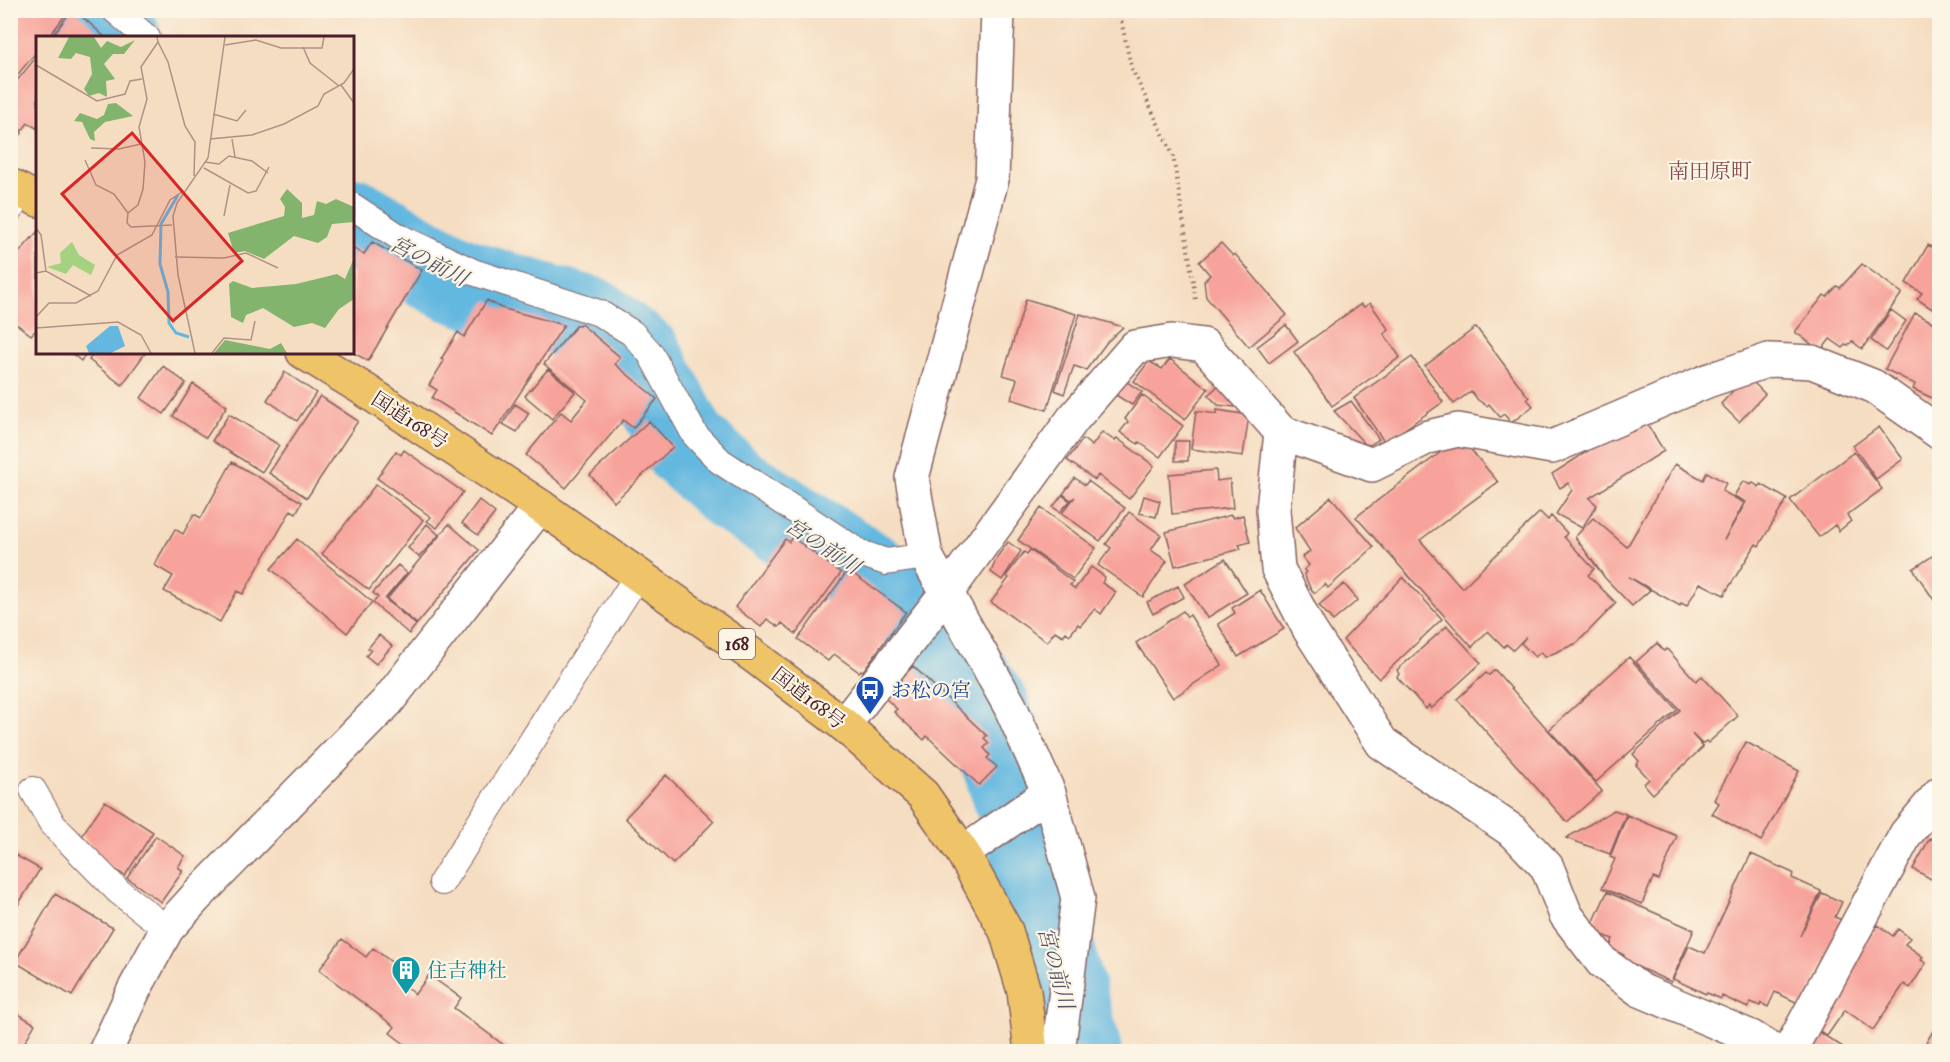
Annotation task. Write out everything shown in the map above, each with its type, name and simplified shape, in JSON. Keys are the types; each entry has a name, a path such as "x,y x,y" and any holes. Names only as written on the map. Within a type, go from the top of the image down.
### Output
{"highway":[{"name":"国道168号","path":"306,354 365,390 540,506 755,657 844,725 923,795 963,854 1006,931 1024,992 1031,1052"}],"street":[{"path":"998,10 992,179 912,478 926,556 1010,706 1049,793 1078,898 1058,1052"},
{"path":"844,725 947,592 1073,419 1135,347 1172,340 1204,345 1281,432 1372,465 1428,437 1458,430 1552,447 1707,381 1769,360 1812,362 1873,386 1940,433"},
{"path":"1281,432 1273,510 1278,569 1309,629 1382,743 1514,832 1547,867 1566,915 1602,962 1640,990 1751,1037 1775,1052"},
{"path":"105,1052 134,990 167,929 387,702 540,506"},
{"path":"963,854 1049,793"},
{"path":"1789,1052 1906,834 1940,793"}],"lane":[{"path":"115,10 145,36"},
{"path":"354,207 399,237 473,272 599,313 632,333 650,353 695,435 720,461 860,553 886,561 926,556"},
{"path":"442,882 638,575"},
{"path":"33,790 53,825 118,891 167,929"}],"path":[{"path":"1119,10 1131,67 1173,155 1204,345"}],"building":[{"path":"10,10 69,10 50,36 36,36 36,52 10,84"},
{"path":"71,11 77,12 104,36 52,36"},
{"path":"36,57 36,128 28,123 22,131 10,121 10,89"},
{"path":"10,124 22,133 10,147"},
{"path":"36,233 36,330 31,335 10,319 10,263"},
{"path":"372,242 422,270 368,361 354,353 354,249 364,254"},
{"path":"1221,243 1233,256 1235,254 1287,315 1249,347 1206,297 1204,281 1210,275 1199,262"},
{"path":"1928,245 1940,251 1940,314 1917,299 1922,293 1906,283"},
{"path":"1862,264 1902,293 1862,349 1852,341 1843,348 1830,339 1821,351 1795,332 1824,295 1827,297 1837,286 1840,288"},
{"path":"1026,299 1076,314 1047,410 1011,399 1017,379 1003,375"},
{"path":"487,300 501,308 564,325 492,436 432,398 437,390 429,385 444,361 441,359 458,332 464,337"},
{"path":"1370,303 1389,330 1384,334 1400,357 1332,406 1294,352 1361,304 1364,307"},
{"path":"1891,310 1906,321 1886,351 1871,340"},
{"path":"1915,313 1940,326 1940,397 1935,394 1932,398 1913,389 1915,384 1885,369"},
{"path":"1080,314 1123,327 1107,342 1086,370 1074,366 1064,394 1055,390"},
{"path":"581,324 620,357 615,364 657,399 633,428 623,420 566,488 526,455 561,412 571,420 587,400 544,364 577,325"},
{"path":"1286,325 1298,341 1269,363 1257,347"},
{"path":"1476,327 1533,406 1511,423 1504,414 1500,417 1489,404 1487,406 1478,400 1471,391 1454,404 1425,366"},
{"path":"72,354 86,354 81,361"},
{"path":"93,354 145,354 122,385 89,360"},
{"path":"1412,357 1443,402 1385,443 1354,398"},
{"path":"1170,359 1208,389 1185,420 1134,381 1149,361 1162,369"},
{"path":"163,366 186,383 164,414 141,398"},
{"path":"548,369 575,392 552,419 525,396"},
{"path":"285,372 316,393 297,421 267,400"},
{"path":"1749,378 1765,394 1739,422 1721,404 1740,383"},
{"path":"1124,380 1142,392 1132,405 1114,394"},
{"path":"193,384 227,406 206,438 173,416"},
{"path":"1218,386 1238,404 1235,407 1218,405 1208,395"},
{"path":"1142,395 1183,426 1160,457 1120,432 1128,422 1125,419"},
{"path":"320,396 358,421 307,498 269,473"},
{"path":"1351,401 1379,439 1370,445 1365,444 1334,411"},
{"path":"515,404 529,413 517,432 503,424"},
{"path":"1217,410 1249,415 1243,456 1191,449 1196,411 1217,414"},
{"path":"229,414 279,445 262,472 212,441"},
{"path":"1642,416 1664,451 1589,498 1597,505 1582,528 1556,514 1572,490 1568,483 1560,488 1552,474"},
{"path":"649,421 673,447 614,502 590,475"},
{"path":"1879,427 1903,459 1876,479 1853,446"},
{"path":"1102,432 1115,441 1117,438 1154,466 1129,499 1098,475 1095,480 1067,460 1083,439 1092,446"},
{"path":"1462,439 1498,482 1420,540 1462,588 1540,512 1548,520 1551,516 1567,533 1564,537 1594,569 1588,575 1616,603 1577,643 1545,657 1541,652 1535,657 1521,643 1526,637 1513,650 1506,644 1504,647 1488,631 1472,647 1356,517 1454,442"},
{"path":"1175,441 1189,441 1188,461 1175,461"},
{"path":"404,450 463,492 437,528 427,521 431,517 377,478 396,451 401,455"},
{"path":"1854,452 1882,489 1847,515 1851,521 1839,531 1835,525 1819,537 1790,500"},
{"path":"232,462 302,502 296,513 291,510 243,594 237,591 220,622 164,591 173,576 154,565 175,529 183,534 194,514 201,518"},
{"path":"1675,464 1703,480 1707,472 1726,483 1722,491 1744,503 1724,540 1746,502 1734,496 1743,481 1759,487 1761,484 1787,499 1759,546 1756,544 1724,595 1700,583 1687,606 1681,603 1680,606 1629,577 1650,590 1632,606 1605,578 1575,537 1593,518 1627,547"},
{"path":"1216,470 1217,481 1230,479 1233,508 1172,514 1169,474"},
{"path":"1075,478 1085,485 1088,481 1125,508 1100,541 1062,513 1075,497 1071,500 1063,494"},
{"path":"376,484 423,520 369,590 322,554"},
{"path":"1062,495 1070,501 1060,512 1053,507"},
{"path":"1144,496 1160,501 1156,517 1139,513"},
{"path":"1331,497 1374,547 1328,588 1325,584 1315,593 1310,588 1304,574 1306,572 1304,570 1309,565 1302,557 1310,551 1295,528"},
{"path":"479,500 495,513 478,535 462,523"},
{"path":"1041,508 1096,548 1073,579 1018,540"},
{"path":"1129,512 1161,535 1151,550 1167,561 1143,597 1098,565 1111,548 1106,544"},
{"path":"1231,515 1233,518 1243,515 1250,542 1239,545 1241,549 1175,566 1166,532"},
{"path":"427,524 439,535 419,557 408,548"},
{"path":"449,524 479,550 417,624 387,599"},
{"path":"792,537 841,573 796,634 782,623 779,627 767,619 761,627 735,607 785,539 789,542"},
{"path":"297,539 372,602 347,633 271,569"},
{"path":"1008,542 1021,551 1002,580 991,572 997,557"},
{"path":"1030,550 1073,582 1070,585 1075,589 1091,567 1105,577 1102,583 1116,592 1101,614 1095,609 1080,626 1078,624 1070,635 1066,632 1063,636 1055,631 1047,642 991,602 1009,578 1006,576 1024,552 1027,554"},
{"path":"1940,551 1940,609 1913,569"},
{"path":"1225,559 1247,593 1207,618 1185,584"},
{"path":"398,565 407,573 385,599 416,625 409,634 373,603 378,597 373,593"},
{"path":"848,570 906,612 863,671 859,672 834,654 828,661 798,639"},
{"path":"1403,577 1442,619 1379,679 1343,640"},
{"path":"1344,584 1358,600 1333,621 1319,605"},
{"path":"1178,586 1184,597 1153,614 1147,602"},
{"path":"1260,590 1284,629 1238,657 1218,624 1235,613 1232,608"},
{"path":"1183,611 1187,617 1190,615 1222,665 1173,698 1136,643"},
{"path":"1447,626 1481,663 1431,709 1429,705 1426,709 1397,677 1399,674 1397,670"},
{"path":"379,635 392,646 376,664 366,656 371,650 368,648"},
{"path":"1657,643 1664,651 1667,649 1696,681 1702,676 1738,716 1708,743 1706,741 1702,744 1692,734 1703,747 1653,794 1644,784 1649,779 1636,765 1639,761 1633,754 1680,710 1636,662"},
{"path":"1629,657 1677,710 1596,782 1549,730"},
{"path":"913,666 987,736 984,738 989,743 984,748 990,755 987,758 997,767 979,785 927,736 924,740 894,712 897,709 884,697"},
{"path":"1495,670 1602,791 1567,822 1457,699 1486,673 1489,675"},
{"path":"1746,742 1799,771 1761,841 1712,814 1719,803 1714,800"},
{"path":"666,775 714,821 673,864 625,818"},
{"path":"105,801 153,832 125,876 103,861 82,835"},
{"path":"1614,810 1626,814 1610,854 1566,838"},
{"path":"1627,815 1677,836 1659,880 1653,878 1642,904 1602,888 1615,859 1610,857"},
{"path":"156,836 185,856 178,867 183,871 161,902 127,878"},
{"path":"1930,838 1940,843 1940,884 1913,869"},
{"path":"10,852 40,869 10,918"},
{"path":"1751,854 1793,873 1792,878 1821,891 1800,936 1822,893 1842,902 1835,917 1844,921 1804,1006 1775,992 1768,1007 1761,1003 1760,1006 1751,1002 1748,1008 1722,996 1721,999 1706,994 1673,979 1689,946 1705,953"},
{"path":"1607,892 1694,930 1671,982 1622,960 1624,955 1610,948 1613,939 1590,930"},
{"path":"55,894 113,928 72,996 15,962"},
{"path":"1878,925 1893,936 1898,929 1910,938 1905,944 1923,957 1921,960 1926,963 1910,988 1904,984 1873,1030 1845,1010 1827,1036 1812,1025"},
{"name":"住吉神社","path":"342,939 366,957 373,948 403,971 397,979 415,994 429,975 461,998 454,1008 513,1052 415,1052 390,1033 395,1027 319,970"},
{"path":"10,1009 35,1024 19,1052 10,1052"},
{"path":"1940,1019 1940,1052 1913,1052 1916,1045 1923,1048"},
{"path":"1814,1029 1843,1047 1840,1052 1805,1052"},
{"path":"291,1044 300,1052 286,1052"}],"waterway":[{"name":"宮の前川","path":"87,10 115,36"},
{"name":"宮の前川","path":"354,222 453,278 492,292 592,321 640,359 685,445 734,489 899,595 935,633 986,708 1008,770 1033,848 1039,905 1078,1052"}],"place":[{"name":"お松の宮","path":"870,716"},
{"name":"住吉神社","path":"406,996"}],"district":[{"name":"南田原町","path":"1710,171"}]}
